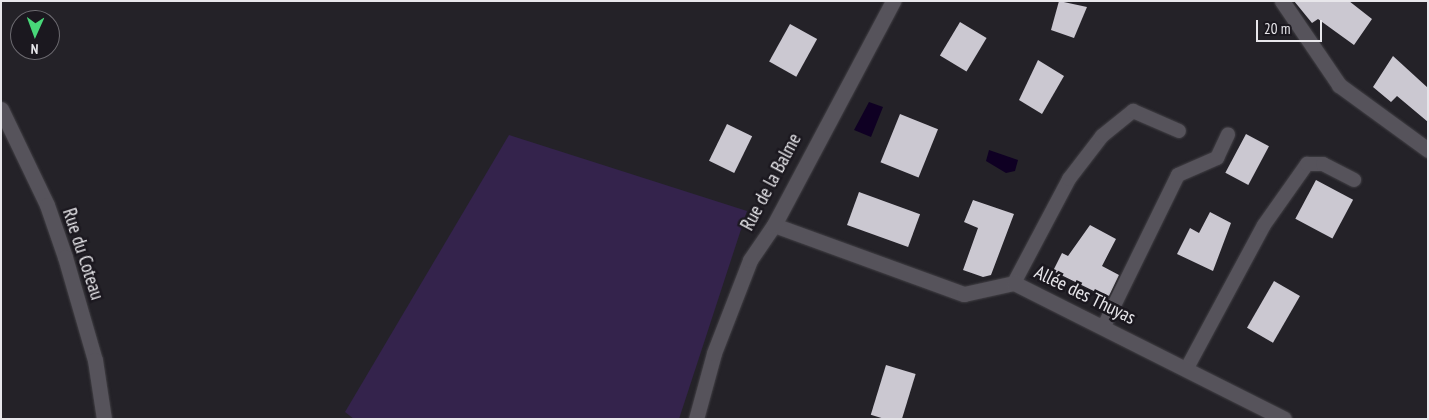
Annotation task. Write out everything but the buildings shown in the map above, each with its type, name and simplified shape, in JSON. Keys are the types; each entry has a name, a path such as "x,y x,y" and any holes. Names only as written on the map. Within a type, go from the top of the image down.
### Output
{"street":[{"name":"Rue de la Balme","path":"696,419 714,353 750,260 774,225 893,1"},
{"path":"1282,1 1339,85 1428,150"},
{"name":"Rue du Coteau","path":"1,109 47,205 65,257 95,360 104,419"},
{"name":"Allée des Thuyas","path":"774,225 964,294 1014,283 1104,326 1284,419"}],"lane":[{"path":"1014,283 1069,179 1102,136 1133,111 1179,131"},
{"path":"1104,326 1178,174 1217,158 1228,134"},
{"path":"1186,368 1264,226 1307,164 1323,164 1354,180"}],"shaded area":[{"path":"869,102 883,107 871,137 854,130"},
{"path":"509,135 747,211 679,419 354,419 345,412"},
{"path":"989,150 1018,160 1015,171 1006,173 986,161"}]}
